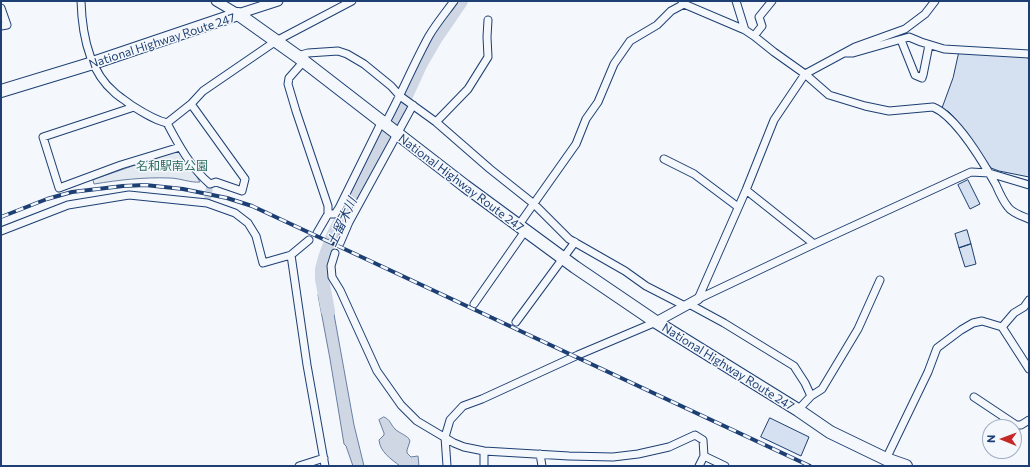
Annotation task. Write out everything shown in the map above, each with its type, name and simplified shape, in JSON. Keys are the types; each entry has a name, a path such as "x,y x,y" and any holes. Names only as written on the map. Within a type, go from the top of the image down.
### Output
{"highway":[{"name":"National Highway Route 247","path":"1,92 93,63 238,14 301,58 521,229 656,322 798,410 830,432 889,462 906,466"}],"street":[{"path":"81,1 86,44 93,63 100,76 113,92 134,107 157,120 167,123 180,147 210,184 216,182 242,191 245,179 192,104"},
{"path":"216,1 238,14 278,1"},
{"path":"167,123 192,104 203,91 276,40 352,1"},
{"path":"328,214 335,214 339,208 384,122 400,96 430,34 454,1"},
{"path":"736,1 745,30"},
{"path":"754,36 762,26 759,17 772,1"},
{"path":"698,299 746,190 774,120 805,74 843,52 906,29 925,14 935,1"},
{"path":"474,304 521,229 534,204 576,144 586,119 598,102 614,64 622,52 630,41 657,25 671,11 683,3 745,30 805,74 829,95 865,106 889,111 933,107 939,109 948,116 964,136 989,173 1008,208 1029,219"},
{"path":"1,8 7,25 1,26"},
{"path":"436,122 468,89 488,57 488,20"},
{"path":"843,52 853,53 909,37 944,49 1029,54"},
{"path":"901,40 915,75 922,78 929,45"},
{"path":"317,233 328,214 328,206 288,84 289,78 301,58 308,53 338,52 347,54 364,64 391,86 400,96 436,122 490,169 534,204 569,239 625,271 646,286 724,322 794,366 811,396"},
{"path":"340,243 349,222 412,105"},
{"path":"134,107 43,137 59,188 121,165 180,147"},
{"path":"664,159 694,174 738,207"},
{"path":"447,466 445,437 450,420 463,406 656,322 698,299 971,172 989,173 1029,185"},
{"path":"746,190 814,244"},
{"path":"1,231 68,205 129,195 207,203 235,213 248,222 256,236 263,263 291,255 309,240"},
{"path":"516,322 575,242"},
{"path":"335,253 332,266 332,277 340,290 378,370 401,405 418,421 454,443 464,447 484,451 613,457 638,454 669,446 695,435 703,440 704,456 699,466"},
{"path":"291,255 307,365 325,466"},
{"path":"798,410 811,396 822,389 858,329 880,280"},
{"path":"1002,328 1014,313 1024,307 1029,300"},
{"path":"889,462 937,348 961,330 973,323 982,321 1002,328 1029,369"},
{"path":"974,397 1016,425 1021,425 1029,420"},
{"path":"484,451 484,466"},
{"path":"540,454 542,466"},
{"path":"704,456 725,466"},
{"path":"299,466 324,458"}],"green space":[{"name":"名和駅南公園","path":"177,151 187,161 200,182 173,178 150,178 94,184 93,180"}],"shaded area":[{"path":"330,292 354,425 364,466 353,466 344,444 318,295"},
{"path":"384,417 395,429 409,439 410,441 407,453 411,457 418,456 419,466 400,466 381,448 379,440 384,433 379,420"}],"building":[{"path":"959,53 1026,57 1029,59 1029,177 991,168 954,117 942,108 953,78"},
{"path":"968,180 980,204 970,209 958,185"},
{"path":"967,230 971,244 959,248 955,234"},
{"path":"971,244 976,264 965,267 959,248"},
{"path":"770,418 809,437 801,456 761,437"}],"waterway":[{"name":"土留木川","path":"328,311 322,279 322,269 333,236 381,142 393,124 420,65 435,39 461,1"}],"tunnel":[{"path":"207,203 210,184"}],"railway":[{"path":"1,217 47,199 72,192 123,186 145,185 183,189 227,198 252,206 810,466"}]}
